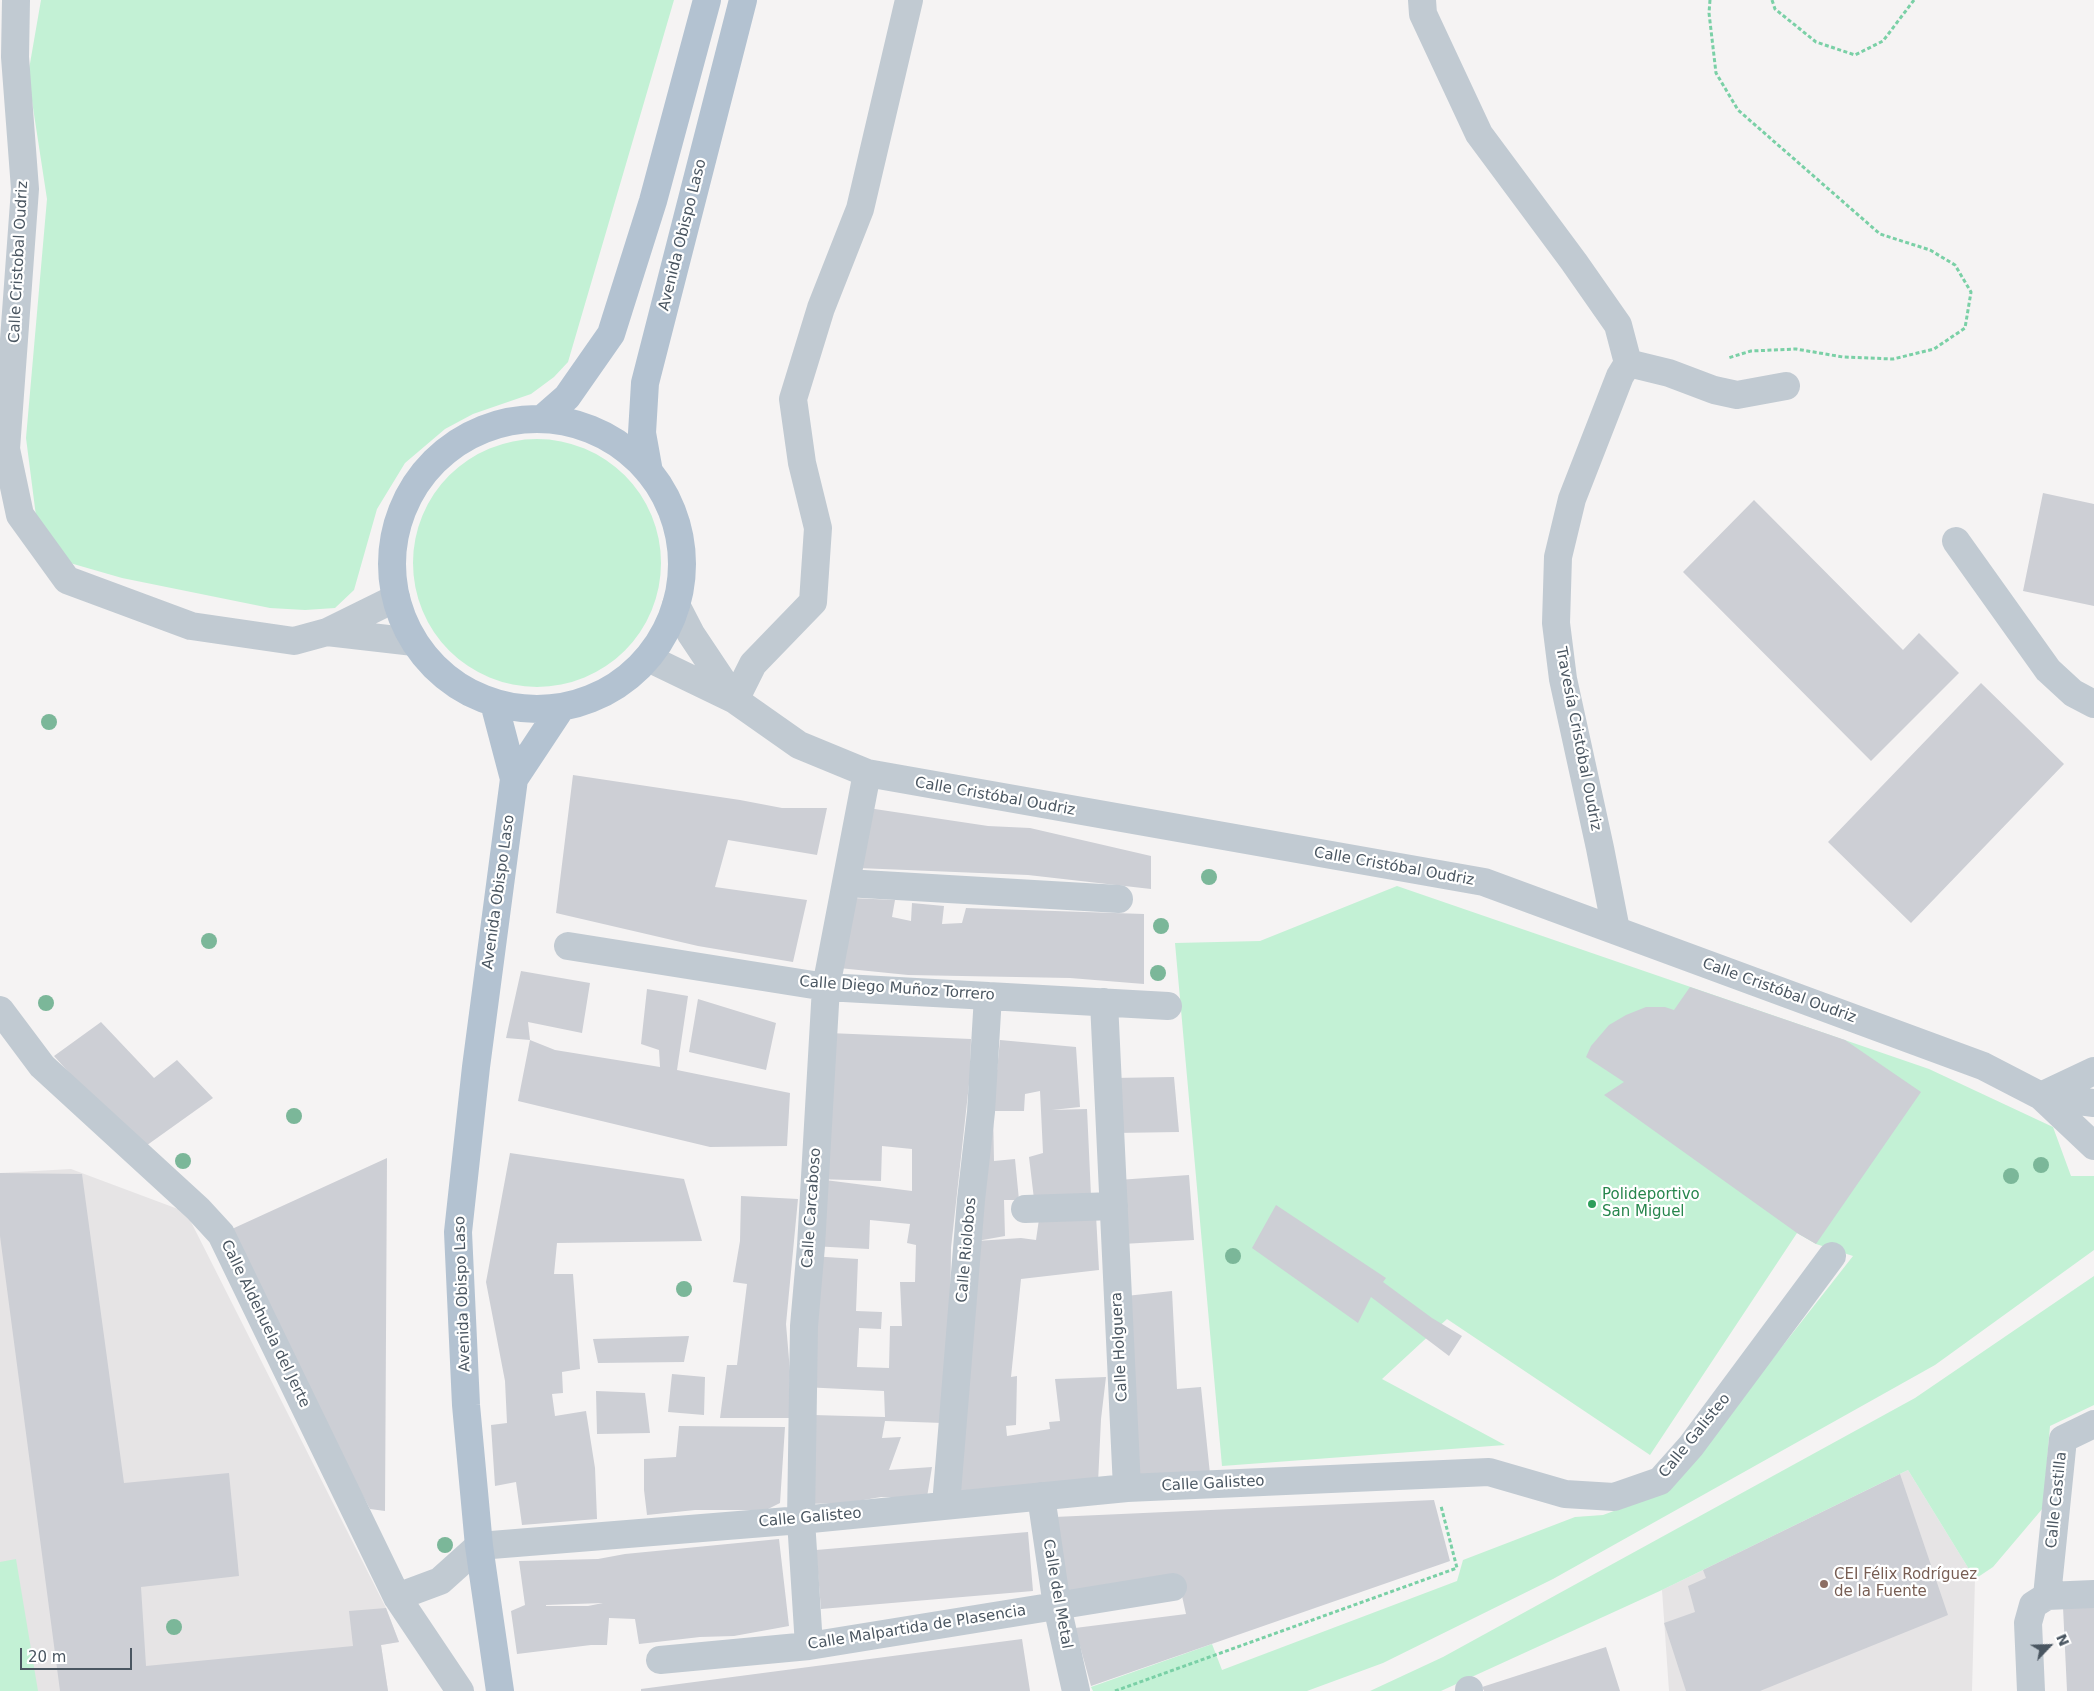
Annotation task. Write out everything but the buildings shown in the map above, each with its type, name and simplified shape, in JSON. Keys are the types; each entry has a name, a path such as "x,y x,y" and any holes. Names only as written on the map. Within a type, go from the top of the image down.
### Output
{"main road":[{"path":"543,418 567,397 611,334 653,201 708,0"},
{"name":"Avenida Obispo Laso","path":"649,472 642,433 644,383 743,0"},
{"path":"543,418 583,426 612,440 619,444 649,472 673,512 682,558 676,605 665,633 648,658 623,682 594,698 561,708 527,710 494,703 463,689 436,669 414,642 403,620 396,598 392,560 397,522 413,486 437,457 468,435 505,422 543,418"},
{"name":"Avenida Obispo Laso","path":"494,703 514,779 476,1067 458,1232 466,1405 479,1546 500,1691"},
{"name":"Avenida Obispo Laso","path":"514,779 561,708"}],"street":[{"name":"Calle Cristobal Oudriz","path":"16,0 15,57 25,189 6,450 20,515 67,580 191,626 294,641 327,632 396,598"},
{"path":"734,700 753,664 813,602 818,528 802,463 793,399 821,308 860,209 909,0"},
{"path":"1422,0 1423,14 1479,134 1618,325 1628,363 1714,390 1737,395 1786,386"},
{"name":"Travesía Cristóbal Oudriz","path":"1616,930 1563,678 1556,623 1558,557 1572,499 1620,376 1628,363"},
{"path":"1956,541 2048,670 2073,693 2094,704"},
{"name":"Calle Cristóbal Oudriz","path":"676,605 691,634 734,700"},
{"path":"327,632 414,642"},
{"name":"Calle Cristóbal Oudriz","path":"648,658 734,700 799,745 867,773 1484,882 1983,1066 2041,1096 2094,1146"},
{"name":"Calle Carcaboso","path":"809,1646 801,1520 804,1326 811,1246 826,987 867,773"},
{"path":"846,883 1118,899"},
{"name":"Calle Diego Muñoz Torrero","path":"568,946 826,987 1168,1006"},
{"name":"Calle Riolobos","path":"946,1505 971,1200 982,1112 988,996"},
{"name":"Calle Holguera","path":"1104,1002 1127,1488"},
{"name":"Calle Aldehuela del Jerte","path":"0,1010 42,1066 198,1209 221,1234 397,1597 460,1691"},
{"path":"2041,1096 2094,1071"},
{"name":"Calle Cristóbal Oudriz","path":"2041,1096 2094,1103"},
{"path":"1026,1210 1114,1206"},
{"name":"Calle Galisteo","path":"479,1546 801,1520 1127,1488 1432,1474 1489,1472 1565,1494 1614,1497 1660,1481 1691,1446 1832,1256"},
{"name":"Calle Castilla","path":"2047,1596 2063,1439 2094,1424"},
{"name":"Calle del Metal","path":"1041,1496 1057,1606 1076,1691"},
{"path":"397,1597 440,1581 479,1546"},
{"name":"Calle Malpartida de Plasencia","path":"660,1660 809,1646 1172,1587"},
{"path":"2031,1691 2028,1624 2032,1605 2047,1596 2094,1594"}],"path":[{"path":"1689,381 1714,361 1751,351 1796,350 1843,357 1893,359 1934,349 1965,328 1971,292 1955,265 1930,250 1880,234 1738,110 1716,73 1708,12 1710,0"},
{"path":"1772,0 1776,10 1816,42 1855,55 1883,41 1914,0"},
{"path":"1115,1691 1457,1568 1432,1474"}],"shaded area":[{"path":"71,1169 186,1212 386,1608 399,1642 381,1645 388,1691 0,1691 0,1173"},
{"name":"CEI Félix Rodríguez de la Fuente","path":"1908,1470 1975,1579 1972,1691 1669,1691 1662,1590"}],"green space":[{"path":"41,0 674,0 568,362 554,377 531,394 473,414 445,429 405,463 377,509 354,590 335,608 305,610 270,608 122,578 70,563 36,516 26,438 47,199 28,75"},
{"path":"525,439 549,439 573,444 596,453 625,475 647,504 652,515 659,539 661,563 659,587 652,611 647,622 625,651 596,673 585,678 549,687 525,687 501,682 478,673 458,659 441,642 427,622 418,599 413,575 413,551 418,527 427,504 441,484 458,467 478,453 501,444"},
{"name":"Polideportivo San Miguel","path":"1397,886 1929,1069 2053,1127 2071,1176 2094,1176 2094,1250 1935,1365 1553,1579 1383,1663 1307,1691 1093,1691 1091,1687 1212,1644 1222,1670 1457,1581 1463,1560 1575,1517 1603,1515 1660,1494 1686,1469 1853,1256 1816,1244 1797,1233 1650,1455 1447,1319 1382,1379 1505,1445 1222,1466 1175,943 1260,941"},
{"path":"2094,1276 2094,1405 2050,1426 2043,1508 1993,1567 1975,1579 1908,1470 1662,1590 1441,1691 1370,1691 1443,1657 1915,1398"},
{"path":"16,1559 38,1691 0,1691 0,1562"}],"place":[{"name":"Polideportivo San Miguel","path":"1592,1204"},
{"name":"CEI Félix Rodríguez de la Fuente","path":"1824,1584"}]}
